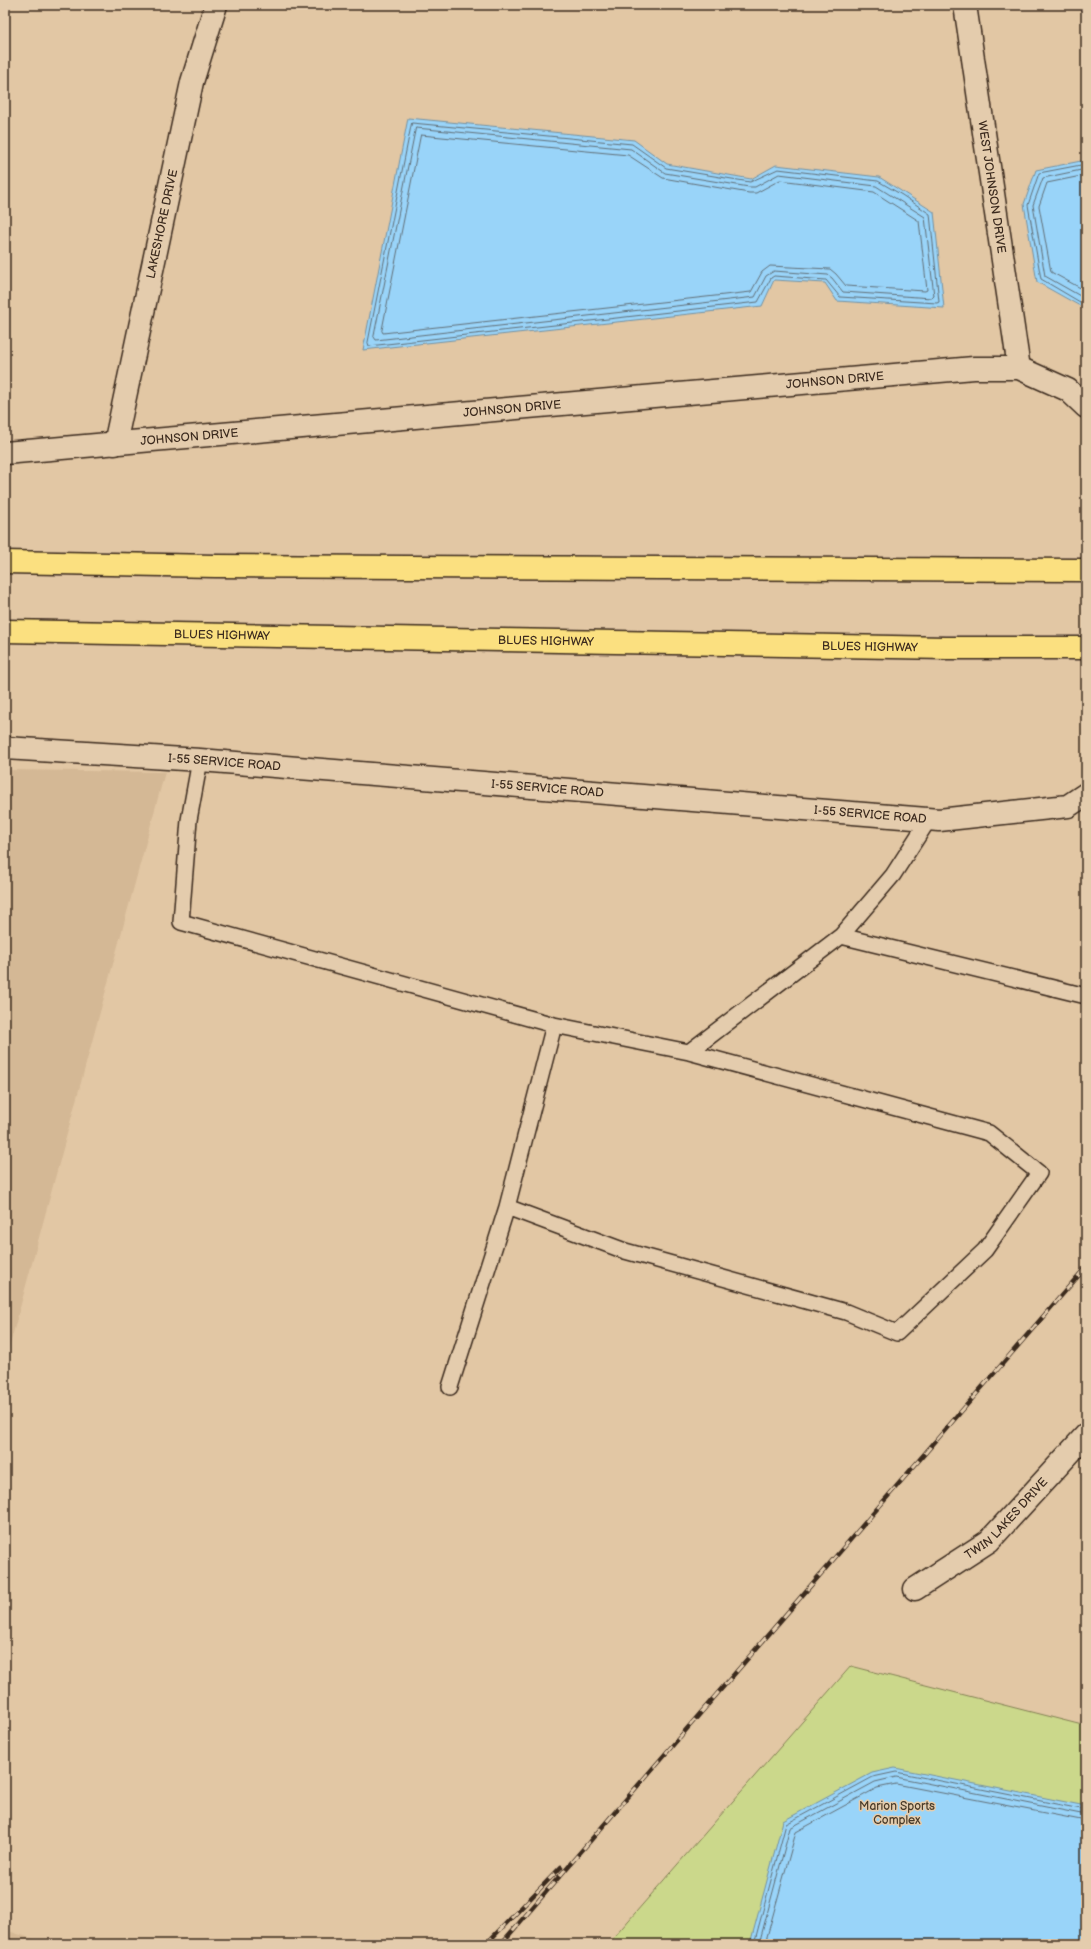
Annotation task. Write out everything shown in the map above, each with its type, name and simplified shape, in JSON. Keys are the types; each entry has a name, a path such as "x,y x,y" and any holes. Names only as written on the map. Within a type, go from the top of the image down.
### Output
{"highway":[{"path":"5,562 223,566 1086,570"},
{"name":"BLUES HIGHWAY","path":"5,631 946,648 1086,648"}],"street":[{"name":"LAKESHORE DRIVE","path":"115,444 192,82 216,5"},
{"name":"WEST JOHNSON DRIVE","path":"965,5 1019,368"},
{"name":"JOHNSON DRIVE","path":"5,453 974,368 1019,368"},
{"path":"1019,368 1068,390 1086,406"},
{"name":"I-55 SERVICE ROAD","path":"5,748 200,760 940,820 1068,806 1086,794"},
{"name":"TWIN LAKES DRIVE","path":"915,1589 989,1541 1086,1435"}],"lane":[{"path":"200,760 189,820 181,922 554,1025 689,1052 989,1133 1039,1174 985,1250 897,1333 846,1312 625,1251 507,1207"},
{"path":"689,1052 841,936 893,875 929,819"},
{"path":"841,936 1086,996"},
{"path":"450,1387 507,1207 554,1025"}],"shaded area":[{"path":"5,770 165,772 5,1363"},
{"path":"5,1930 49,1944 5,1944"}],"green space":[{"name":"Marion Sports Complex","path":"851,1666 1086,1726 1086,1944 608,1944"}],"water":[{"path":"408,118 634,140 667,164 751,179 776,165 879,177 934,212 944,308 837,301 825,283 774,280 762,306 363,350"},
{"path":"1086,160 1086,306 1080,306 1037,282 1024,204 1036,170"},
{"path":"895,1768 1086,1806 1086,1944 750,1944 783,1821 872,1773"}],"railway":[{"path":"501,1944 1086,1267"},
{"path":"486,1944 561,1867"}]}
